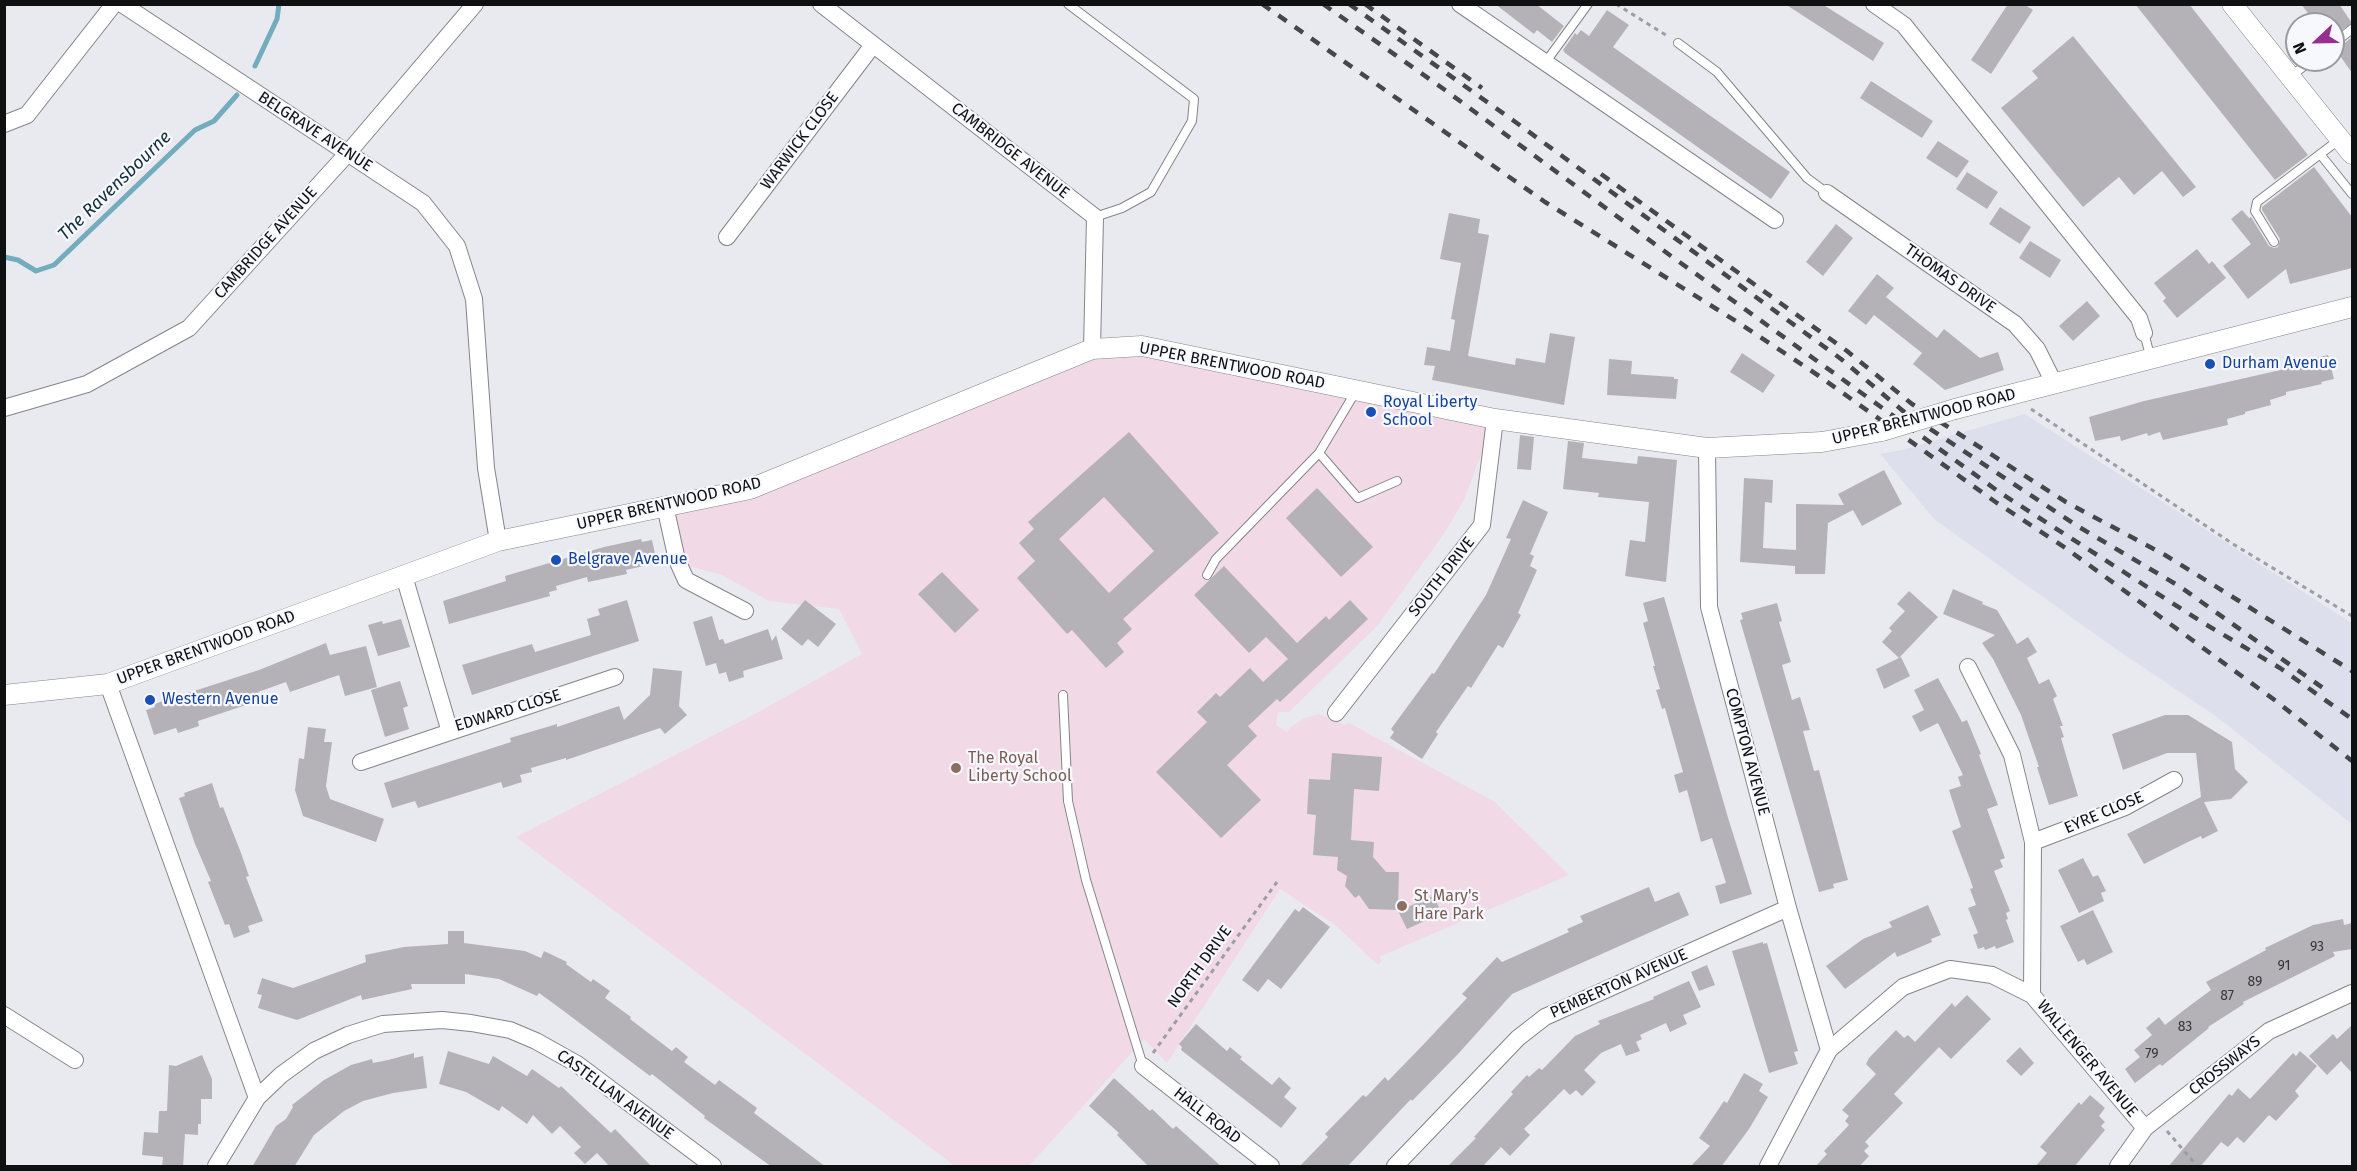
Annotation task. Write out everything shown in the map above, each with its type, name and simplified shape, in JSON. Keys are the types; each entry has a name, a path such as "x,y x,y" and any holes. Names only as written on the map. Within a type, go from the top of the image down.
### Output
{"street":[{"path":"4,124 27,115 114,4"},
{"name":"BELGRAVE AVENUE","path":"122,4 423,203 457,246 474,299 486,468 498,541"},
{"name":"CAMBRIDGE AVENUE","path":"4,408 87,384 189,328 347,154 475,4"},
{"name":"CAMBRIDGE AVENUE","path":"821,4 1095,217"},
{"path":"1460,4 1775,220"},
{"path":"1874,4 1904,26 2139,318 2144,333"},
{"path":"2232,4 2346,147"},
{"name":"WARWICK CLOSE","path":"728,237 873,45"},
{"name":"THOMAS DRIVE","path":"1827,193 2015,324 2037,349 2054,383"},
{"path":"1092,349 1095,217"},
{"name":"UPPER BRENTWOOD ROAD","path":"4,695 108,684 498,541 750,489 1092,349 1142,346 1495,419 1707,448 1822,442 1882,430 2054,383 2352,307"},
{"name":"SOUTH DRIVE","path":"1336,713 1482,525 1495,419"},
{"name":"COMPTON AVENUE","path":"1707,448 1709,607 1788,908 1829,1050"},
{"path":"665,506 678,560 686,580 745,611"},
{"name":"EDWARD CLOSE","path":"404,576 450,732 615,677"},
{"path":"1968,668 2012,755 2032,842 2032,995"},
{"path":"108,684 257,1098"},
{"path":"361,762 450,732"},
{"name":"EYRE CLOSE","path":"2032,842 2125,807 2174,780"},
{"name":"PEMBERTON AVENUE","path":"1395,1167 1518,1038 1545,1017 1788,908"},
{"name":"WALLENGER AVENUE","path":"1768,1167 1829,1050 1903,987 1950,969 1992,975 2032,995 2151,1123"},
{"name":"CROSSWAYS","path":"2118,1167 2151,1123 2269,1031 2352,993"},
{"path":"4,1015 75,1060"},
{"name":"CASTELLAN AVENUE","path":"216,1167 257,1098 281,1075 314,1051 348,1035 383,1024 442,1020 471,1023 519,1034 536,1041 577,1064 713,1167"},
{"name":"HALL ROAD","path":"1143,1066 1271,1167"}],"lane":[{"path":"1068,4 1194,99 1192,122 1152,192 1122,208 1095,217"},
{"path":"1545,63 1588,4"},
{"path":"1678,43 1717,72 1807,178 1827,193"},
{"path":"2290,77 2296,72"},
{"path":"2274,242 2255,211 2257,202 2320,154 2346,147"},
{"path":"2320,154 2352,194"},
{"path":"2144,333 2151,359"},
{"path":"1208,575 1216,559 1319,453 1357,390"},
{"path":"1319,453 1358,498 1397,481"},
{"path":"1063,695 1068,801 1086,880 1143,1066"}],"path":[{"path":"1616,4 1678,43"},
{"path":"2012,395 2078,442 2233,544 2352,616"},
{"name":"NORTH DRIVE","path":"1143,1066 1277,882"},
{"path":"2151,1123 2197,1167"}],"shaded area":[{"name":"The Royal Liberty School","path":"1142,346 1495,419 1463,502 1443,535 1378,625 1289,712 1278,712 1276,725 1287,732 1293,725 1305,718 1319,714 1345,725 1349,723 1495,802 1569,875 1379,957 1382,961 1378,965 1334,924 1280,889 1167,1063 1144,1039 1029,1166 955,1166 516,837 753,715 862,654 839,609 769,601 722,575 685,565 665,506 750,489 1092,349"},
{"path":"2025,414 2352,623 2352,824 2217,717 2110,645 1934,519 1880,454 1902,450"}],"building":[{"path":"1495,4 1536,4 1564,26 1552,42 1537,30 1534,34"},
{"path":"1785,4 1822,4 1884,43 1873,61"},
{"path":"2008,4 2024,4 2033,10 1991,74 1971,60"},
{"path":"2135,4 2189,4 2308,155 2275,180"},
{"path":"2301,4 2339,4 2344,12 2307,12"},
{"path":"1607,10 1629,25 1613,47 1790,172 1771,199 1565,53 1563,50 1575,33 1577,35 1581,30 1589,36"},
{"path":"2345,13 2352,23 2345,28"},
{"path":"2073,36 2196,187 2183,197 2162,171 2134,195 2119,177 2083,207 2001,108 2038,78 2032,71"},
{"path":"2352,37 2352,73 2345,63 2345,43"},
{"path":"1871,81 1933,121 1922,138 1860,98"},
{"path":"1938,141 1969,161 1957,178 1926,158"},
{"path":"2314,167 2352,217 2352,268 2290,284 2286,269 2248,299 2223,266 2251,244 2231,219 2242,210 2249,218 2251,217 2269,246 2278,247 2280,239 2262,207"},
{"path":"1967,172 1998,192 1987,209 1956,189"},
{"path":"2000,207 2031,227 2020,244 1989,224"},
{"path":"1449,213 1480,219 1478,233 1489,235 1468,356 1515,365 1516,358 1545,363 1550,333 1575,337 1564,405 1432,380 1435,366 1424,365 1427,347 1450,351 1455,320 1451,319 1461,263 1440,259"},
{"path":"1836,224 1853,238 1823,276 1806,262"},
{"path":"2030,241 2061,260 2050,278 2019,258"},
{"path":"2197,249 2209,264 2212,261 2226,278 2177,318 2163,301 2166,298 2154,283"},
{"path":"1877,274 1894,288 1886,297 1937,338 1944,329 1980,358 1998,352 2004,370 1945,390 1913,364 1922,353 1874,315 1866,325 1848,311"},
{"path":"2087,301 2100,316 2073,341 2059,326"},
{"path":"1742,353 1775,375 1763,393 1730,372"},
{"path":"2328,355 2334,379 2286,392 2286,395 2270,400 2271,405 2227,419 2228,425 2163,440 2160,432 2148,436 2147,433 2121,441 2120,436 2095,441 2089,417 2144,401 2298,366 2297,362"},
{"path":"1609,359 1632,361 1631,374 1678,379 1676,399 1607,395"},
{"path":"1129,432 1219,533 1123,619 1132,629 1117,643 1124,652 1106,668 1072,630 1067,634 1017,578 1035,561 1019,543 1034,529 1028,522","holes":["1104,497 1154,551 1109,593 1059,539"]},
{"path":"1520,435 1534,437 1531,470 1517,469"},
{"path":"1568,441 1584,443 1582,458 1637,464 1638,456 1677,460 1666,582 1625,576 1630,540 1645,542 1649,502 1598,497 1599,493 1563,489"},
{"path":"1884,470 1902,504 1862,526 1853,510 1828,523 1825,574 1795,574 1795,566 1740,562 1744,478 1773,480 1772,503 1765,502 1763,548 1796,550 1796,504 1844,505 1838,494"},
{"path":"1317,488 1373,547 1341,577 1286,518"},
{"path":"1523,500 1548,512 1530,554 1534,556 1530,566 1537,570 1518,613 1521,615 1503,648 1498,645 1471,688 1468,686 1436,732 1438,734 1422,759 1390,738 1394,732 1391,729 1432,673 1434,674 1486,595 1511,539 1506,538"},
{"path":"641,539 642,542 652,540 657,563 626,570 627,574 588,582 587,577 556,586 557,590 549,592 550,596 449,624 443,601 506,581 505,576 604,547"},
{"path":"1224,566 1297,643 1326,616 1329,620 1350,600 1368,619 1280,702 1277,699 1248,726 1257,736 1227,765 1261,800 1221,838 1156,772 1207,722 1197,712 1216,693 1220,697 1250,668 1263,682 1288,659 1266,637 1249,653 1194,595"},
{"path":"942,572 979,610 955,633 918,594"},
{"path":"1953,589 1997,610 2017,644 2028,637 2037,652 2027,658 2039,684 2049,679 2057,696 2053,699 2063,726 2060,726 2064,737 2061,738 2078,796 2049,805 2021,715 1993,659 1982,643 1995,635 1943,614"},
{"path":"1909,591 1938,617 1899,658 1882,642 1892,631 1889,628 1905,611 1897,604"},
{"path":"1664,597 1752,894 1720,904 1715,886 1726,883 1712,838 1701,842 1687,790 1679,793 1674,775 1683,772 1665,708 1662,709 1656,690 1660,689 1643,623 1648,621 1643,603"},
{"path":"627,600 639,641 472,695 462,665 532,644 535,652 591,635 587,619 600,615 598,609"},
{"path":"805,600 836,624 818,647 808,639 802,646 781,629"},
{"path":"1777,603 1782,621 1779,622 1791,662 1782,665 1792,700 1800,697 1810,730 1803,731 1814,771 1819,770 1848,880 1833,884 1834,888 1819,892 1740,620 1743,619 1741,613"},
{"path":"712,616 719,640 723,639 725,644 768,629 772,641 776,635 783,659 743,671 744,677 729,682 726,672 719,674 716,663 706,666 693,622"},
{"path":"401,619 410,647 378,656 368,625"},
{"path":"326,643 330,655 366,646 377,687 345,696 339,675 290,692 286,682 258,692 261,700 198,721 199,726 178,733 176,728 154,735 146,710 155,707 154,704 259,670"},
{"path":"1901,657 1910,676 1884,689 1876,669"},
{"path":"653,668 682,671 679,706 687,715 665,734 660,728 566,760 566,758 531,768 532,772 520,775 522,782 503,788 501,782 418,808 415,801 392,808 384,783 511,742 510,738 557,724 557,727 619,706 624,720 650,695"},
{"path":"1938,678 1962,722 1967,720 1998,805 1987,809 2005,858 2000,860 2003,867 1994,871 2010,911 2006,913 2008,919 2006,920 2014,942 1996,949 1995,946 1985,950 1984,947 1978,949 1973,935 1978,933 1968,908 1976,905 1970,889 1973,888 1952,831 1961,827 1949,790 1961,786 1958,777 1963,775 1938,723 1920,732 1912,716 1924,710 1914,690"},
{"path":"400,681 408,706 403,708 409,729 385,737 371,690"},
{"path":"2165,715 2188,715 2232,742 2235,769 2248,782 2231,799 2204,802 2218,831 2202,839 2201,836 2144,864 2127,834 2201,797 2196,753 2167,753 2123,770 2112,734"},
{"path":"308,727 326,729 324,742 332,742 326,786 330,799 384,819 376,842 303,816 295,790 299,758 304,759"},
{"path":"1332,753 1382,757 1379,791 1354,789 1351,840 1374,842 1373,857 1386,872 1399,872 1398,910 1369,909 1359,895 1355,898 1345,886 1347,876 1337,870 1338,857 1313,855 1316,815 1307,814 1309,779 1330,780"},
{"path":"212,783 220,808 223,807 241,853 249,876 246,877 263,921 248,926 250,932 234,938 229,924 225,925 208,882 211,881 179,798 185,796 184,793"},
{"path":"2083,858 2093,877 2098,875 2106,891 2101,893 2104,901 2079,913 2058,870"},
{"path":"1649,887 1655,902 1679,892 1689,915 1512,994 1458,1054 1412,1101 1411,1099 1347,1167 1299,1167 1328,1137 1325,1134 1363,1095 1366,1097 1385,1077 1388,1081 1421,1047 1467,998 1462,994 1497,957 1502,962 1569,932 1567,929 1583,922 1580,916"},
{"path":"1433,896 1442,913 1407,929 1398,911"},
{"path":"1928,905 1941,935 1931,939 1932,942 1897,957 1895,952 1845,989 1826,966 1863,939 1892,927 1889,922"},
{"path":"1303,907 1330,927 1281,989 1268,979 1258,992 1242,980 1295,909 1299,912"},
{"path":"2093,910 2113,952 2087,965 2084,959 2078,962 2060,926"},
{"path":"2343,919 2344,925 2352,923 2352,949 2333,952 2335,956 2243,1002 2244,1004 2208,1027 2162,1066 2160,1064 2135,1083 2125,1069 2140,1057 2134,1050 2152,1035 2146,1028 2159,1017 2165,1025 2211,990 2206,982 2266,950 2265,948 2313,925"},
{"path":"448,931 464,931 464,943 525,951 541,958 544,951 567,962 566,964 591,982 593,979 610,991 605,998 631,1017 630,1019 672,1051 676,1047 688,1057 684,1062 715,1085 719,1080 757,1108 754,1113 826,1167 772,1167 704,1118 705,1116 652,1074 650,1076 539,993 537,996 499,979 465,974 465,984 411,984 412,989 362,1000 361,995 297,1020 258,1008 262,995 257,994 262,978 293,988 366,962 365,955 404,947 448,944"},
{"path":"1763,942 1763,944 1767,943 1798,1051 1794,1052 1798,1064 1769,1073 1732,951"},
{"path":"1707,965 1715,985 1699,991 1691,972"},
{"path":"1689,981 1701,1007 1683,1015 1687,1024 1670,1032 1666,1023 1640,1035 1642,1039 1636,1042 1640,1051 1626,1056 1621,1044 1601,1053 1584,1070 1596,1082 1582,1096 1576,1090 1570,1095 1564,1089 1524,1129 1530,1135 1510,1156 1501,1147 1482,1167 1447,1167 1476,1138 1474,1137 1527,1075 1529,1077 1539,1068 1542,1070 1575,1036 1600,1024 1598,1021 1654,999 1653,997"},
{"path":"1967,995 1991,1019 1951,1059 1939,1047 1894,1094 1903,1103 1865,1142 1869,1146 1864,1151 1869,1156 1859,1167 1815,1167 1827,1154 1824,1151 1849,1125 1845,1121 1849,1116 1842,1110 1876,1074 1866,1064 1869,1058 1896,1030 1904,1038 1908,1035 1915,1042 1952,1003 1955,1007"},
{"path":"1196,1024 1227,1051 1230,1047 1242,1057 1240,1059 1272,1085 1279,1077 1291,1088 1284,1097 1297,1108 1281,1128 1181,1050 1182,1047 1179,1044"},
{"path":"2352,1025 2352,1073 2341,1061 2327,1075 2309,1056 2333,1034 2337,1039"},
{"path":"2020,1047 2034,1063 2021,1076 2006,1061"},
{"path":"448,1051 489,1064 493,1056 527,1076 532,1069 559,1088 561,1086 611,1133 615,1129 652,1167 610,1167 597,1153 585,1164 574,1153 581,1147 560,1126 552,1134 533,1115 527,1124 502,1106 499,1111 466,1092 439,1084"},
{"path":"2300,1051 2317,1066 2295,1091 2299,1096 2276,1121 2269,1115 2244,1143 2237,1137 2228,1147 2221,1142 2200,1167 2168,1167 2229,1094 2232,1096 2238,1088 2250,1099 2293,1053 2296,1056"},
{"path":"414,1053 414,1058 423,1056 427,1088 393,1093 363,1101 344,1111 314,1135 294,1167 252,1167 276,1126 286,1119 292,1105 324,1080 351,1065 372,1059 373,1063"},
{"path":"202,1055 212,1079 212,1099 201,1099 201,1124 198,1124 198,1135 185,1134 183,1167 162,1167 163,1157 142,1155 144,1132 158,1133 159,1111 167,1111 169,1065 176,1066"},
{"path":"1744,1073 1763,1084 1759,1091 1768,1097 1749,1129 1721,1167 1690,1167 1710,1146 1699,1138 1724,1101 1727,1103"},
{"path":"1114,1078 1150,1111 1152,1109 1173,1129 1176,1126 1222,1167 1149,1167 1117,1135 1119,1133 1089,1106"},
{"path":"2090,1095 2105,1108 2099,1116 2105,1122 2101,1126 2105,1130 2074,1167 2035,1167 2047,1153 2040,1147 2079,1102 2081,1105"}],"waterway":[{"name":"The Ravensbourne","path":"255,66 277,19 279,4"},
{"name":"The Ravensbourne","path":"4,257 18,260 36,271 54,265 195,130 214,121 237,95"}],"railway":[{"path":"1262,4 1545,202 1739,323 1819,376 1997,503 2067,549 2276,701 2352,761"},
{"path":"1323,4 2002,494 2205,624 2280,668 2352,719"},
{"path":"1349,4 1841,359 1903,411 2079,527 2179,586 2330,693"},
{"path":"1365,4 1482,88"},
{"path":"1601,174 1847,351 1912,404 2066,502 2165,555 2352,671"}],"place":[{"name":"Durham Avenue","path":"2210,364"},
{"name":"Royal Liberty School","path":"1371,412"},
{"name":"Belgrave Avenue","path":"556,560"},
{"name":"Western Avenue","path":"150,700"},
{"name":"The Royal Liberty School","path":"956,768"},
{"name":"St Mary's Hare Park","path":"1402,906"}]}
